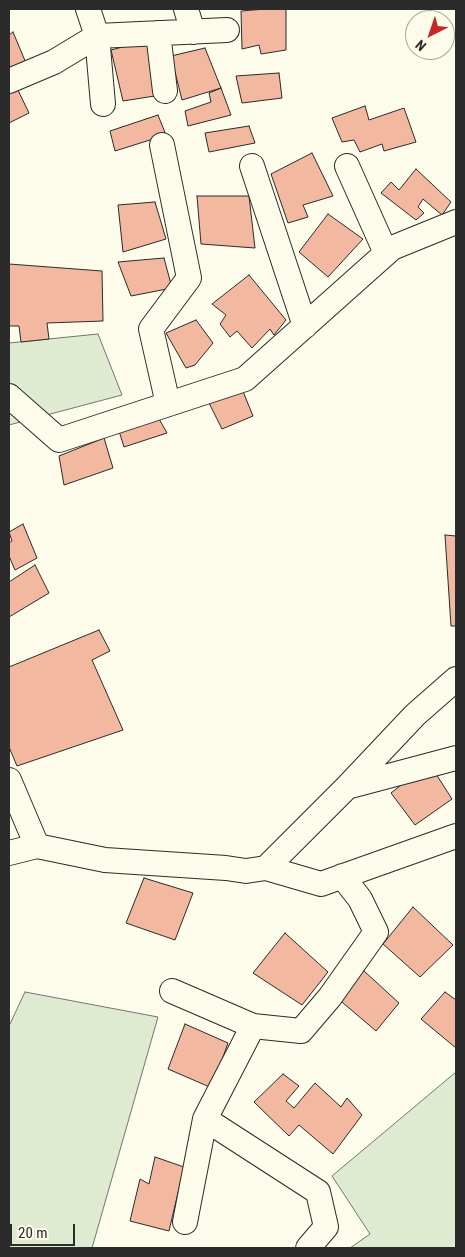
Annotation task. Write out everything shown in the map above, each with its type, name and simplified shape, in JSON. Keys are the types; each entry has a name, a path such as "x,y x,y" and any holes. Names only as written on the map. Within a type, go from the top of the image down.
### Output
{"street":[{"path":"88,9 97,36 103,104"},
{"path":"186,9 193,32"},
{"path":"9,81 54,62 97,36 228,30"},
{"path":"158,33 166,91"},
{"path":"162,145 189,278 151,329 168,404"},
{"path":"252,166 305,326"},
{"path":"348,166 386,253"},
{"path":"9,396 59,440 245,378 392,248 456,222"},
{"path":"266,868 347,787 415,715 456,679"},
{"path":"347,787 456,758"},
{"path":"9,780 37,846"},
{"path":"9,853 37,846 105,860 246,871 266,868 321,884 456,836"},
{"path":"172,991 253,1026 300,1032 330,997 376,932 360,899 342,876"},
{"path":"184,1222 205,1119 253,1026"},
{"path":"205,1119 318,1192 326,1227 308,1248"}],"green space":[{"path":"98,334 122,395 9,425 9,343"},
{"path":"25,992 158,1017 92,1248 9,1248 9,1026"},
{"path":"456,1072 456,1248 350,1248 370,1234 332,1176"}],"building":[{"path":"286,9 286,50 261,54 259,45 242,49 241,11"},
{"path":"13,32 26,63 9,72 9,35"},
{"path":"153,39 161,95 123,101 111,50"},
{"path":"205,48 221,88 182,100 171,56"},
{"path":"279,73 282,98 242,103 236,76"},
{"path":"16,86 29,113 9,123 9,90"},
{"path":"221,88 231,115 188,126 185,111 211,102 209,93"},
{"path":"365,106 369,120 404,108 416,142 384,151 382,144 360,152 354,140 342,142 332,118"},
{"path":"158,115 166,135 115,151 110,131"},
{"path":"249,126 255,143 209,152 205,133"},
{"path":"312,153 333,196 303,205 308,217 288,223 271,174"},
{"path":"416,169 451,202 442,215 423,199 418,207 424,213 416,220 381,193 391,182 399,190"},
{"path":"197,196 249,196 255,248 201,244"},
{"path":"155,202 166,239 123,252 118,205"},
{"path":"328,214 363,239 328,277 299,252"},
{"path":"164,258 172,288 131,296 118,262"},
{"path":"9,264 102,271 103,321 47,323 49,339 21,342 19,326 9,326"},
{"path":"249,275 286,320 274,335 270,329 252,348 237,331 230,337 220,324 226,315 212,304"},
{"path":"196,320 213,343 195,365 186,368 166,333"},
{"path":"242,389 253,416 222,429 207,399"},
{"path":"158,417 167,433 124,447 119,431"},
{"path":"104,438 113,468 64,485 59,456"},
{"path":"23,524 37,558 15,570 9,556 9,543 12,541 9,532"},
{"path":"445,535 456,536 456,626 451,626"},
{"path":"35,565 49,593 9,617 9,582"},
{"path":"99,630 110,651 92,660 123,730 17,766 9,747 9,667"},
{"path":"429,763 452,799 415,825 391,793"},
{"path":"144,878 193,893 175,940 126,923"},
{"path":"413,907 453,945 420,977 383,944"},
{"path":"285,933 328,972 302,1005 253,973"},
{"path":"364,971 399,1003 376,1031 336,997"},
{"path":"445,992 456,1000 456,1048 421,1019"},
{"path":"185,1024 228,1043 212,1088 168,1069"},
{"path":"283,1074 299,1086 286,1101 294,1108 315,1083 341,1107 347,1098 362,1115 333,1154 299,1125 289,1136 254,1102"},
{"path":"155,1157 184,1167 169,1231 130,1221 140,1179 149,1184"}]}
